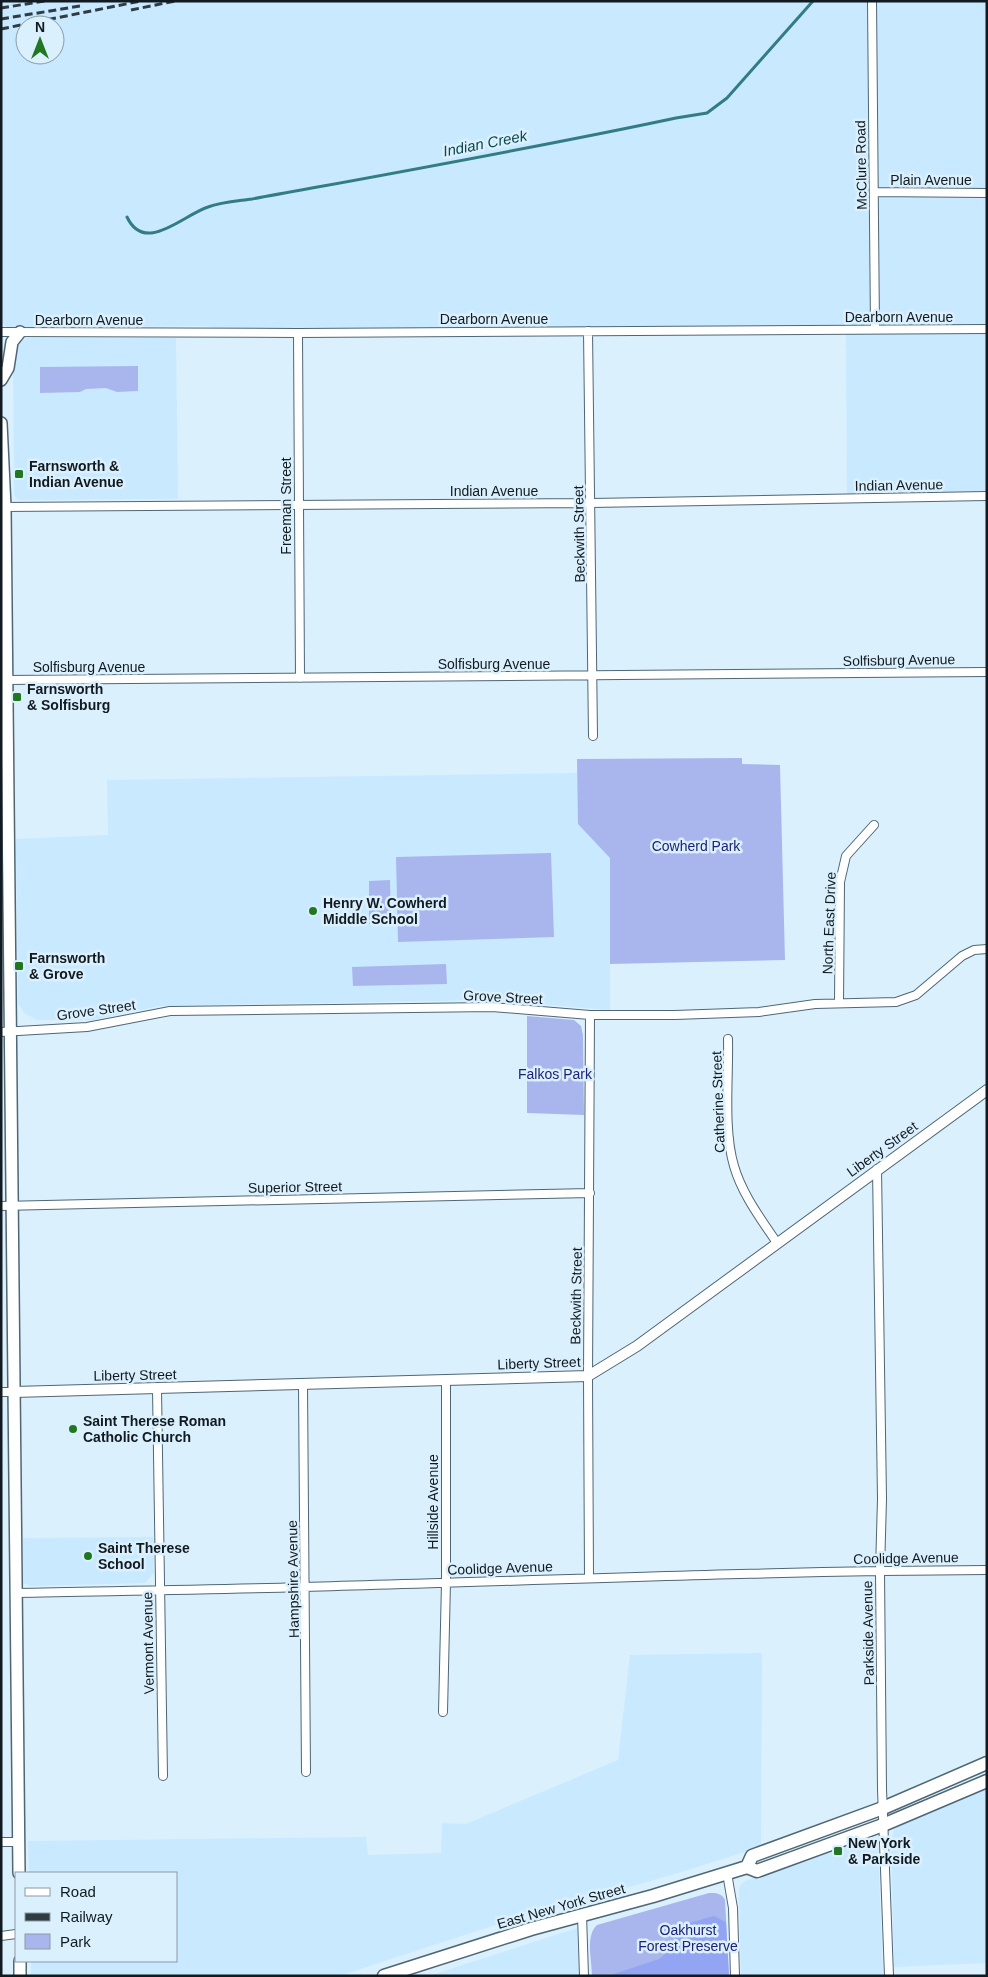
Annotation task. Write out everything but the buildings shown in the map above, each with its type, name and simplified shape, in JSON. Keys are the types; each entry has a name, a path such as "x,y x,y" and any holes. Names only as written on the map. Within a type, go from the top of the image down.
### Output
{"main road":[{"path":"1,380 8,368 12,342 20,332"},
{"path":"1,423 6,1206 14,1392 19,1872"},
{"name":"East New York Street","path":"746,1867 752,1856 883,1808 987,1763"},
{"name":"East New York Street","path":"384,1976 531,1929 653,1896 746,1867 757,1871 884,1825 987,1781"},
{"path":"20,1962 20,1976"}],"street":[{"name":"McClure Road","path":"872,1 876,329"},
{"name":"Plain Avenue","path":"874,192 987,192"},
{"name":"Dearborn Avenue","path":"1,332 298,333 987,329"},
{"name":"Beckwith Street","path":"588,331 593,736"},
{"name":"Freeman Street","path":"298,333 300,678"},
{"name":"Indian Avenue","path":"3,507 591,503 987,496"},
{"name":"Solfisburg Avenue","path":"4,680 987,672"},
{"name":"North East Drive","path":"840,1003 840,882 846,856 874,825"},
{"name":"Grove Street","path":"6,1032 87,1027 170,1011 492,1006 590,1015 676,1015 759,1012 815,1004 896,1002 916,995 962,956 974,950 987,949"},
{"name":"Beckwith Street","path":"589,1578 590,1015"},
{"name":"Catherine Street","path":"728,1039 729,1128 730,1149 734,1166 740,1183 753,1207 777,1243"},
{"name":"Liberty Street","path":"1,1392 588,1376 637,1346 987,1090"},
{"name":"Parkside Avenue","path":"877,1169 882,1499 880,1571 883,1808 889,1976"},
{"name":"Superior Street","path":"6,1206 590,1193"},
{"name":"Hillside Avenue","path":"442,1712 446,1582 446,1381"},
{"name":"Hampshire Avenue","path":"303,1385 306,1772"},
{"name":"Vermont Avenue","path":"157,1389 163,1776"},
{"name":"Coolidge Avenue","path":"15,1593 880,1571 987,1570"},
{"path":"1,1842 18,1842"},
{"path":"727,1873 733,1908 735,1976"},
{"path":"582,1915 584,1976"},
{"path":"1,1936 15,1934"}],"shaded area":[{"path":"1,1 987,1 987,498 847,501 846,333 261,337 205,326 12,328 1,323"},
{"path":"26,338 176,338 178,499 20,500 16,498 14,493 13,354 18,343"},
{"name":"Henry W. Cowherd Middle School","path":"578,773 578,824 610,857 610,1010 489,1000 159,1006 93,1020 37,1020 24,1013 18,1003 16,839 108,835 107,780"},
{"name":"Saint Therese School","path":"153,1537 154,1573 145,1583 31,1586 23,1583 23,1538"},
{"path":"762,1653 761,1847 675,1874 483,1929 339,1976 31,1976 31,1962 178,1962 178,1872 29,1872 28,1841 366,1837 368,1855 441,1853 442,1823 466,1824 618,1760 630,1655"},
{"path":"987,1786 987,1963 894,1967 891,1841 894,1829 903,1823"},
{"path":"863,1839 875,1844 878,1849 883,1976 741,1976 739,1890 741,1884"},
{"path":"577,1928 579,1976 430,1976 450,1969"}],"green space":[{"path":"138,366 138,391 117,392 106,388 86,389 80,392 40,393 40,367"},
{"name":"Cowherd Park","path":"742,758 742,764 780,765 785,960 610,964 610,858 578,824 577,759"},
{"path":"551,853 554,937 398,942 396,857"},
{"path":"390,880 391,923 369,924 369,881"},
{"path":"446,964 447,984 353,986 352,967"},
{"name":"Falkos Park","path":"527,1016 574,1020 581,1026 583,1035 584,1115 527,1113"},
{"name":"Oakhurst Forest Preserve","path":"709,1893 716,1893 725,1900 729,1976 592,1976 590,1942 593,1930 597,1925"},
{"path":"714,1916 726,1922 729,1976 608,1976 659,1959 675,1946 678,1926"}],"waterway":[{"name":"Indian Creek","path":"127,217 135,228 144,233 154,233 176,224 198,211 218,204 464,160 707,113 727,98 813,1"}],"railway":[{"path":"1,8 45,1"},
{"path":"1,29 141,1"},
{"path":"131,10 175,1"},
{"path":"1,19 80,6"}],"place":[{"name":"Farnsworth & Indian Avenue","path":"19,474"},
{"name":"Farnsworth & Solfisburg","path":"17,697"},
{"name":"Henry W. Cowherd Middle School","path":"313,911"},
{"name":"Farnsworth & Grove","path":"19,966"},
{"name":"Saint Therese Roman Catholic Church","path":"73,1429"},
{"name":"Saint Therese School","path":"88,1556"},
{"name":"New York & Parkside","path":"838,1851"}]}
